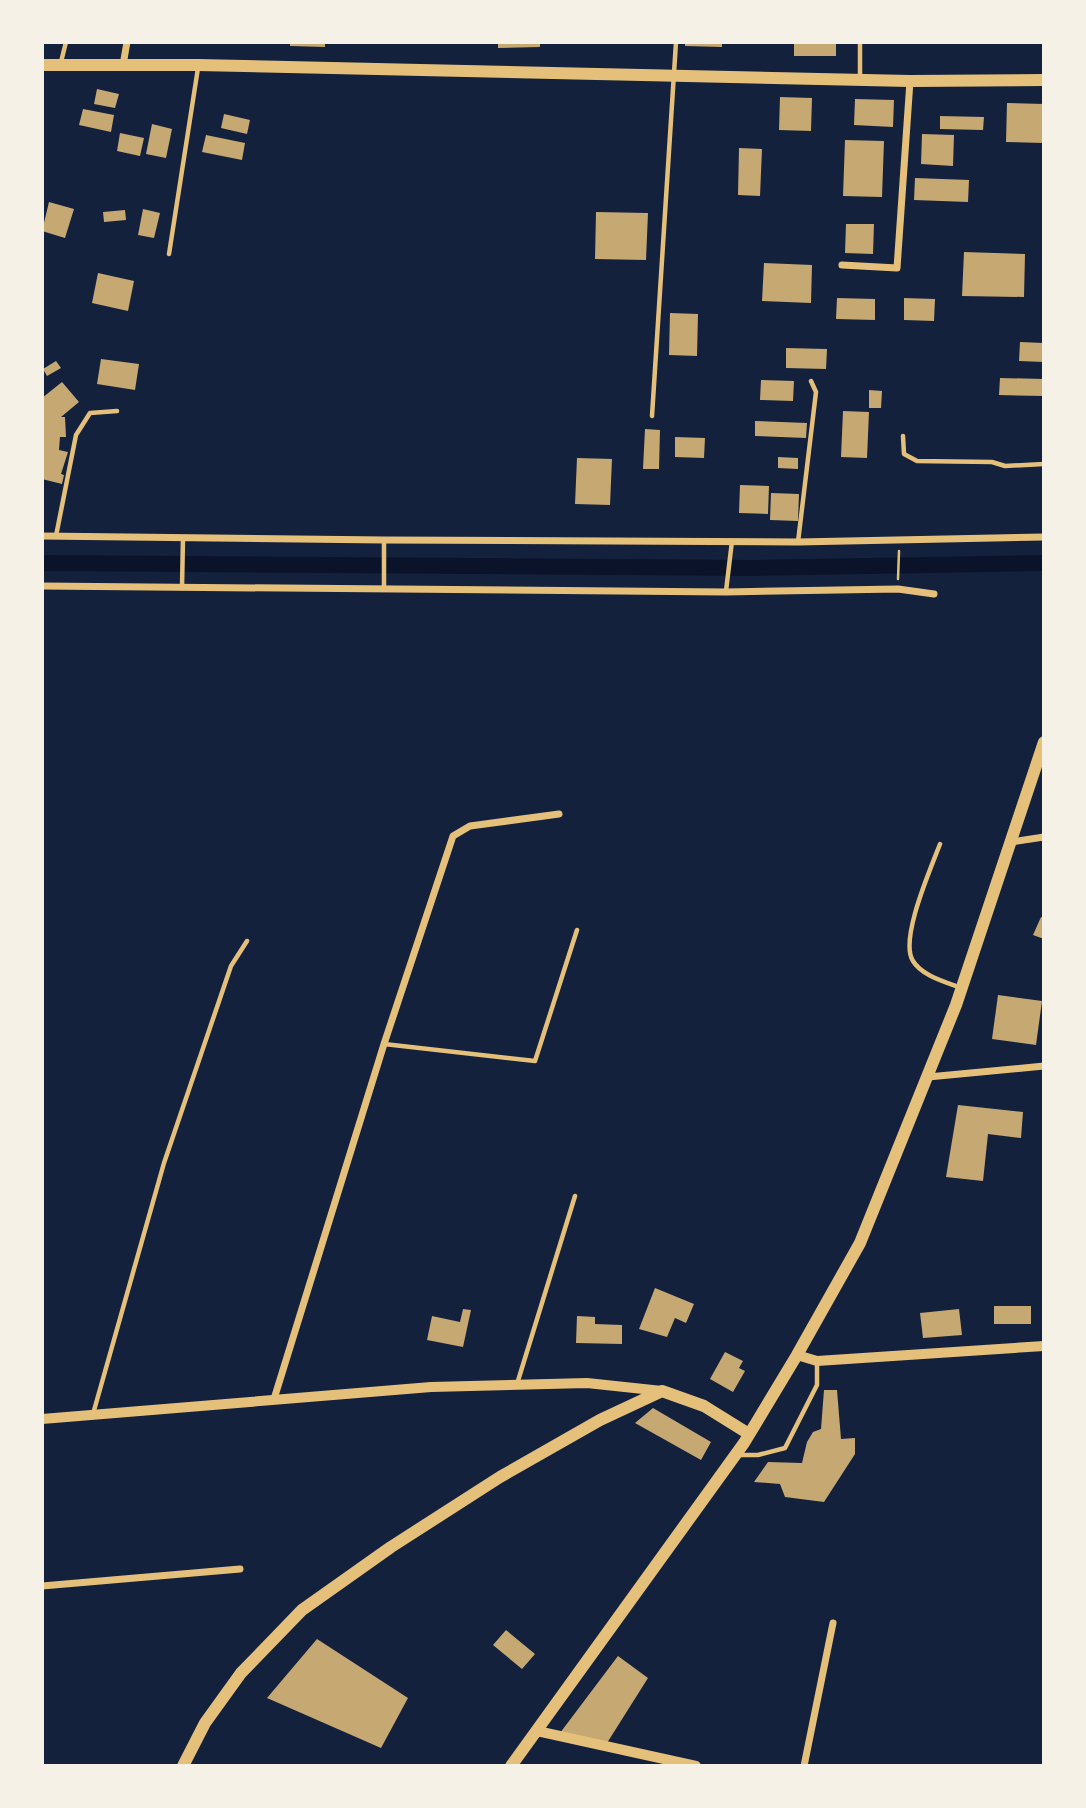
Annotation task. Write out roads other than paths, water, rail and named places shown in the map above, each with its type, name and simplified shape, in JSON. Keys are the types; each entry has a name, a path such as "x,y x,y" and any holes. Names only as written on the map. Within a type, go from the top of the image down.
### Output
{"main road":[{"path":"42,65 198,65 910,81 1044,80"},
{"path":"511,1766 735,1455 797,1355 860,1243 962,988 1044,742"},
{"path":"183,1766 205,1723 241,1672 302,1610 391,1547 500,1477 600,1420 662,1391 704,1406 749,1434"}],"street":[{"path":"123,65 127,42"},
{"path":"842,265 897,268 910,81"},
{"path":"42,536 798,541 1044,537"},
{"path":"42,586 726,592 898,590 934,594"},
{"path":"274,1399 384,1044 453,836 470,826 559,814"},
{"path":"1011,842 1044,837"},
{"path":"927,1077 1044,1066"},
{"path":"797,1355 817,1361 1044,1346"},
{"path":"42,1419 431,1387 587,1383 662,1391"},
{"path":"42,1587 240,1569"},
{"path":"804,1766 833,1623"},
{"path":"537,1731 696,1766"}],"lane":[{"path":"60,65 66,42"},
{"path":"652,416 676,42"},
{"path":"860,42 860,79"},
{"path":"169,254 198,65"},
{"path":"798,541 816,392 811,381"},
{"path":"56,536 76,435 90,413 117,411"},
{"path":"903,436 904,454 917,461 992,462 1005,466 1044,464"},
{"path":"182,588 183,538"},
{"path":"384,540 384,589"},
{"path":"726,592 732,540"},
{"path":"940,844 911,928 909,946 912,960 922,970 962,988"},
{"path":"384,1044 535,1061 577,930"},
{"path":"93,1414 164,1163 231,966 247,940"},
{"path":"517,1384 575,1196"},
{"path":"735,1455 758,1455 785,1448 817,1385 817,1361"}],"waterway":[{"path":"42,563 754,568 1044,563"}]}
